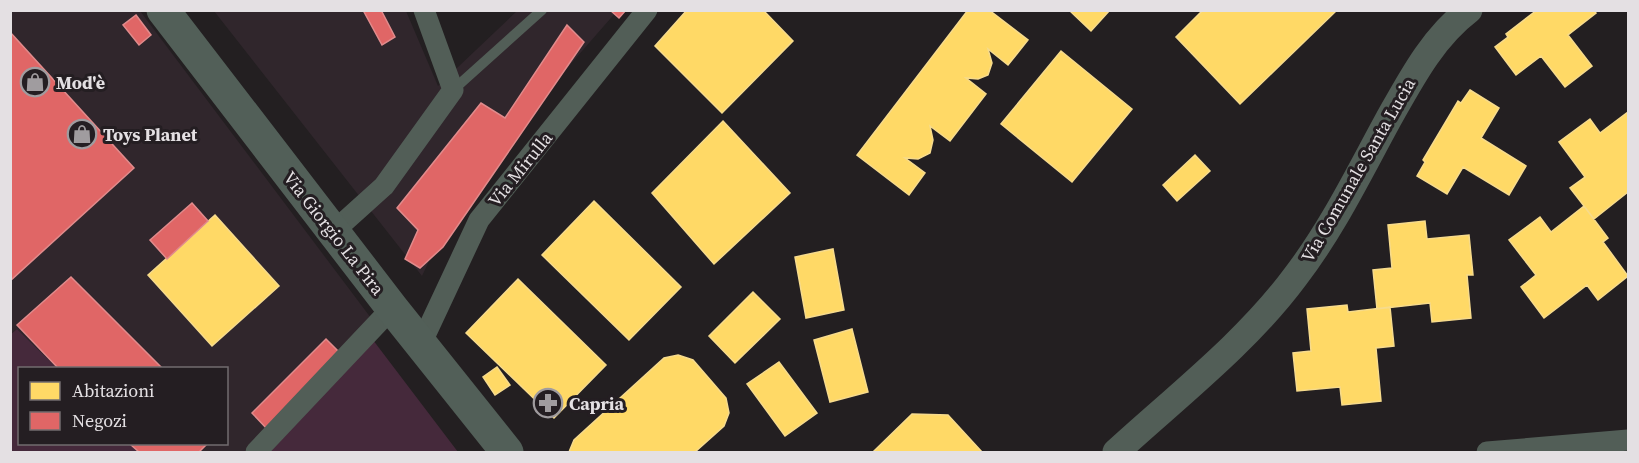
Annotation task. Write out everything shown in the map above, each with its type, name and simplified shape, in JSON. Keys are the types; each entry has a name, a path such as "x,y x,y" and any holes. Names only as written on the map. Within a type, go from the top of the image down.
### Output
{"main road":[{"name":"Via Giorgio La Pira","path":"164,10 333,232 507,453"}],"street":[{"path":"333,232 384,186 453,90 424,10"},
{"name":"Via Mirulla","path":"421,344 479,220 647,10"},
{"name":"Via Comunale Santa Lucia","path":"1116,453 1251,328 1295,277 1333,220 1415,72 1448,30 1469,10"},
{"path":"256,453 392,308"},
{"path":"1487,453 1629,440"}],"lane":[{"path":"453,90 542,10"}],"shaded area":[{"path":"11,10 140,11 374,322 247,452 141,452 133,445 228,445 228,367 56,367 17,329 11,334"},
{"path":"214,11 406,11 438,86 517,11 617,11 464,186 422,276"},
{"path":"17,329 56,367 18,367 18,445 133,445 141,452 11,452 11,334"},
{"path":"373,340 458,452 270,452"}],"building: Abitazioni":[{"path":"687,10 763,10 793,41 722,113 655,46"},
{"path":"968,10 989,10 1028,40 1008,65 988,49 992,63 988,75 978,79 966,78 986,94 950,141 930,126 933,140 930,153 918,159 905,158 925,173 909,195 857,155"},
{"path":"1069,10 1110,10 1091,31"},
{"path":"1203,10 1337,10 1240,104 1176,37"},
{"path":"1537,10 1594,10 1596,13 1568,35 1592,66 1565,87 1541,56 1516,75 1495,47 1508,37 1506,34"},
{"path":"1061,51 1132,109 1072,182 1001,124"},
{"path":"1470,90 1499,108 1481,138 1526,166 1509,195 1463,167 1447,194 1417,176 1425,162 1423,160 1458,101 1461,103"},
{"path":"1628,112 1628,192 1594,219 1570,188 1585,177 1559,142 1590,119 1600,133"},
{"path":"723,121 790,193 714,264 652,193"},
{"path":"1195,155 1210,171 1177,201 1163,185"},
{"path":"594,201 681,287 629,340 542,255"},
{"path":"1584,206 1608,238 1603,242 1628,276 1598,300 1587,285 1544,318 1521,287 1536,275 1509,240 1540,217 1551,232"},
{"path":"215,215 279,286 212,346 148,275"},
{"path":"1425,221 1427,239 1469,235 1473,275 1467,275 1471,318 1432,322 1430,303 1377,309 1373,270 1392,268 1388,225"},
{"path":"833,249 844,310 806,318 795,257"},
{"path":"518,279 606,365 554,418 466,333"},
{"path":"753,292 780,319 735,363 709,336"},
{"path":"1347,305 1348,312 1390,307 1394,346 1376,348 1381,401 1342,405 1340,387 1297,391 1293,353 1311,351 1307,309"},
{"path":"852,329 868,392 830,402 814,340"},
{"path":"678,355 693,360 726,398 729,413 724,426 695,452 569,452 574,440 664,358"},
{"path":"779,362 817,413 785,436 747,384"},
{"path":"497,367 510,385 495,395 483,377"},
{"path":"912,414 948,415 982,452 873,452"}],"building: Negozi":[{"path":"363,10 381,10 395,37 382,45"},
{"path":"610,10 626,10 619,18"},
{"path":"136,15 151,35 139,45 123,25"},
{"path":"567,25 584,42 443,247 420,268 405,259 418,230 397,208 481,103 505,118"},
{"path":"10,32 134,168 10,281"},
{"path":"192,203 208,221 167,259 150,240"},
{"path":"71,277 161,367 57,367 17,325"},
{"path":"326,339 341,354 267,429 252,413"},
{"path":"131,445 206,445 199,452 139,452"}],"place":[{"name":"Mod'è","path":"35,82"},
{"name":"Toys Planet","path":"82,134"},
{"name":"Capria","path":"548,403"}]}
